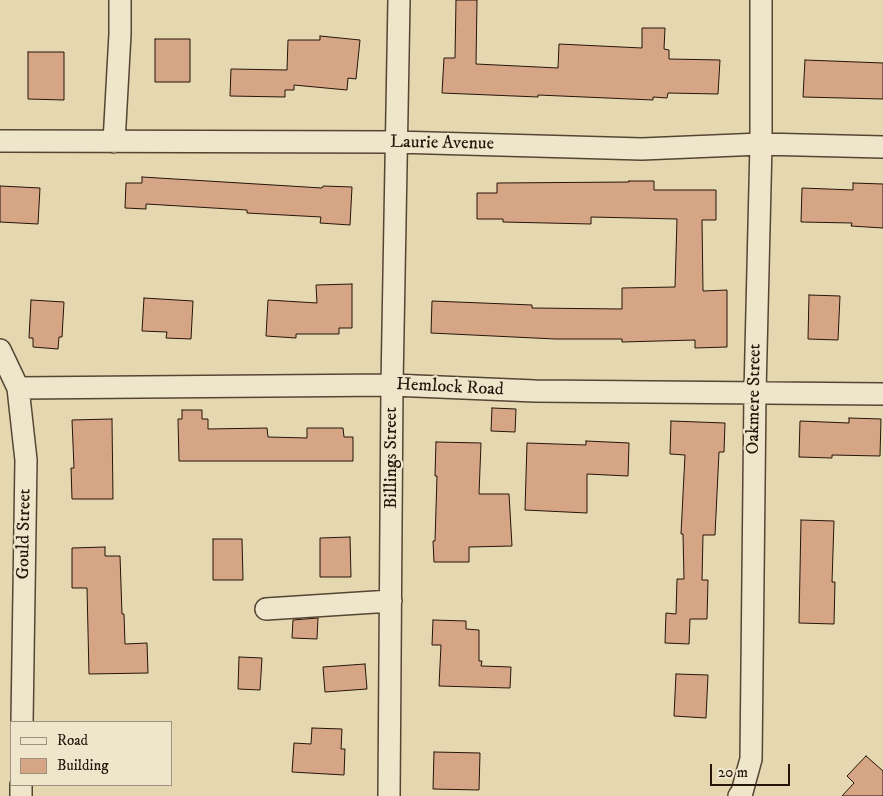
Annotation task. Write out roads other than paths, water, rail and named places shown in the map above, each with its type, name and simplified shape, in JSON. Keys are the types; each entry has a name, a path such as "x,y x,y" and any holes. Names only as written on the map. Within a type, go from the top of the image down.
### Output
{"street":[{"path":"114,142 120,0"},
{"name":"Billings Street","path":"389,796 392,385 398,0"},
{"name":"Oakmere Street","path":"739,796 742,792 750,759 761,0"},
{"name":"Laurie Avenue","path":"0,141 396,142 642,149 760,144 883,147"},
{"name":"Gould Street","path":"0,350 18,388 26,460 22,721"},
{"name":"Hemlock Road","path":"18,388 392,385 535,391 883,394"},
{"path":"266,609 391,601"}]}
